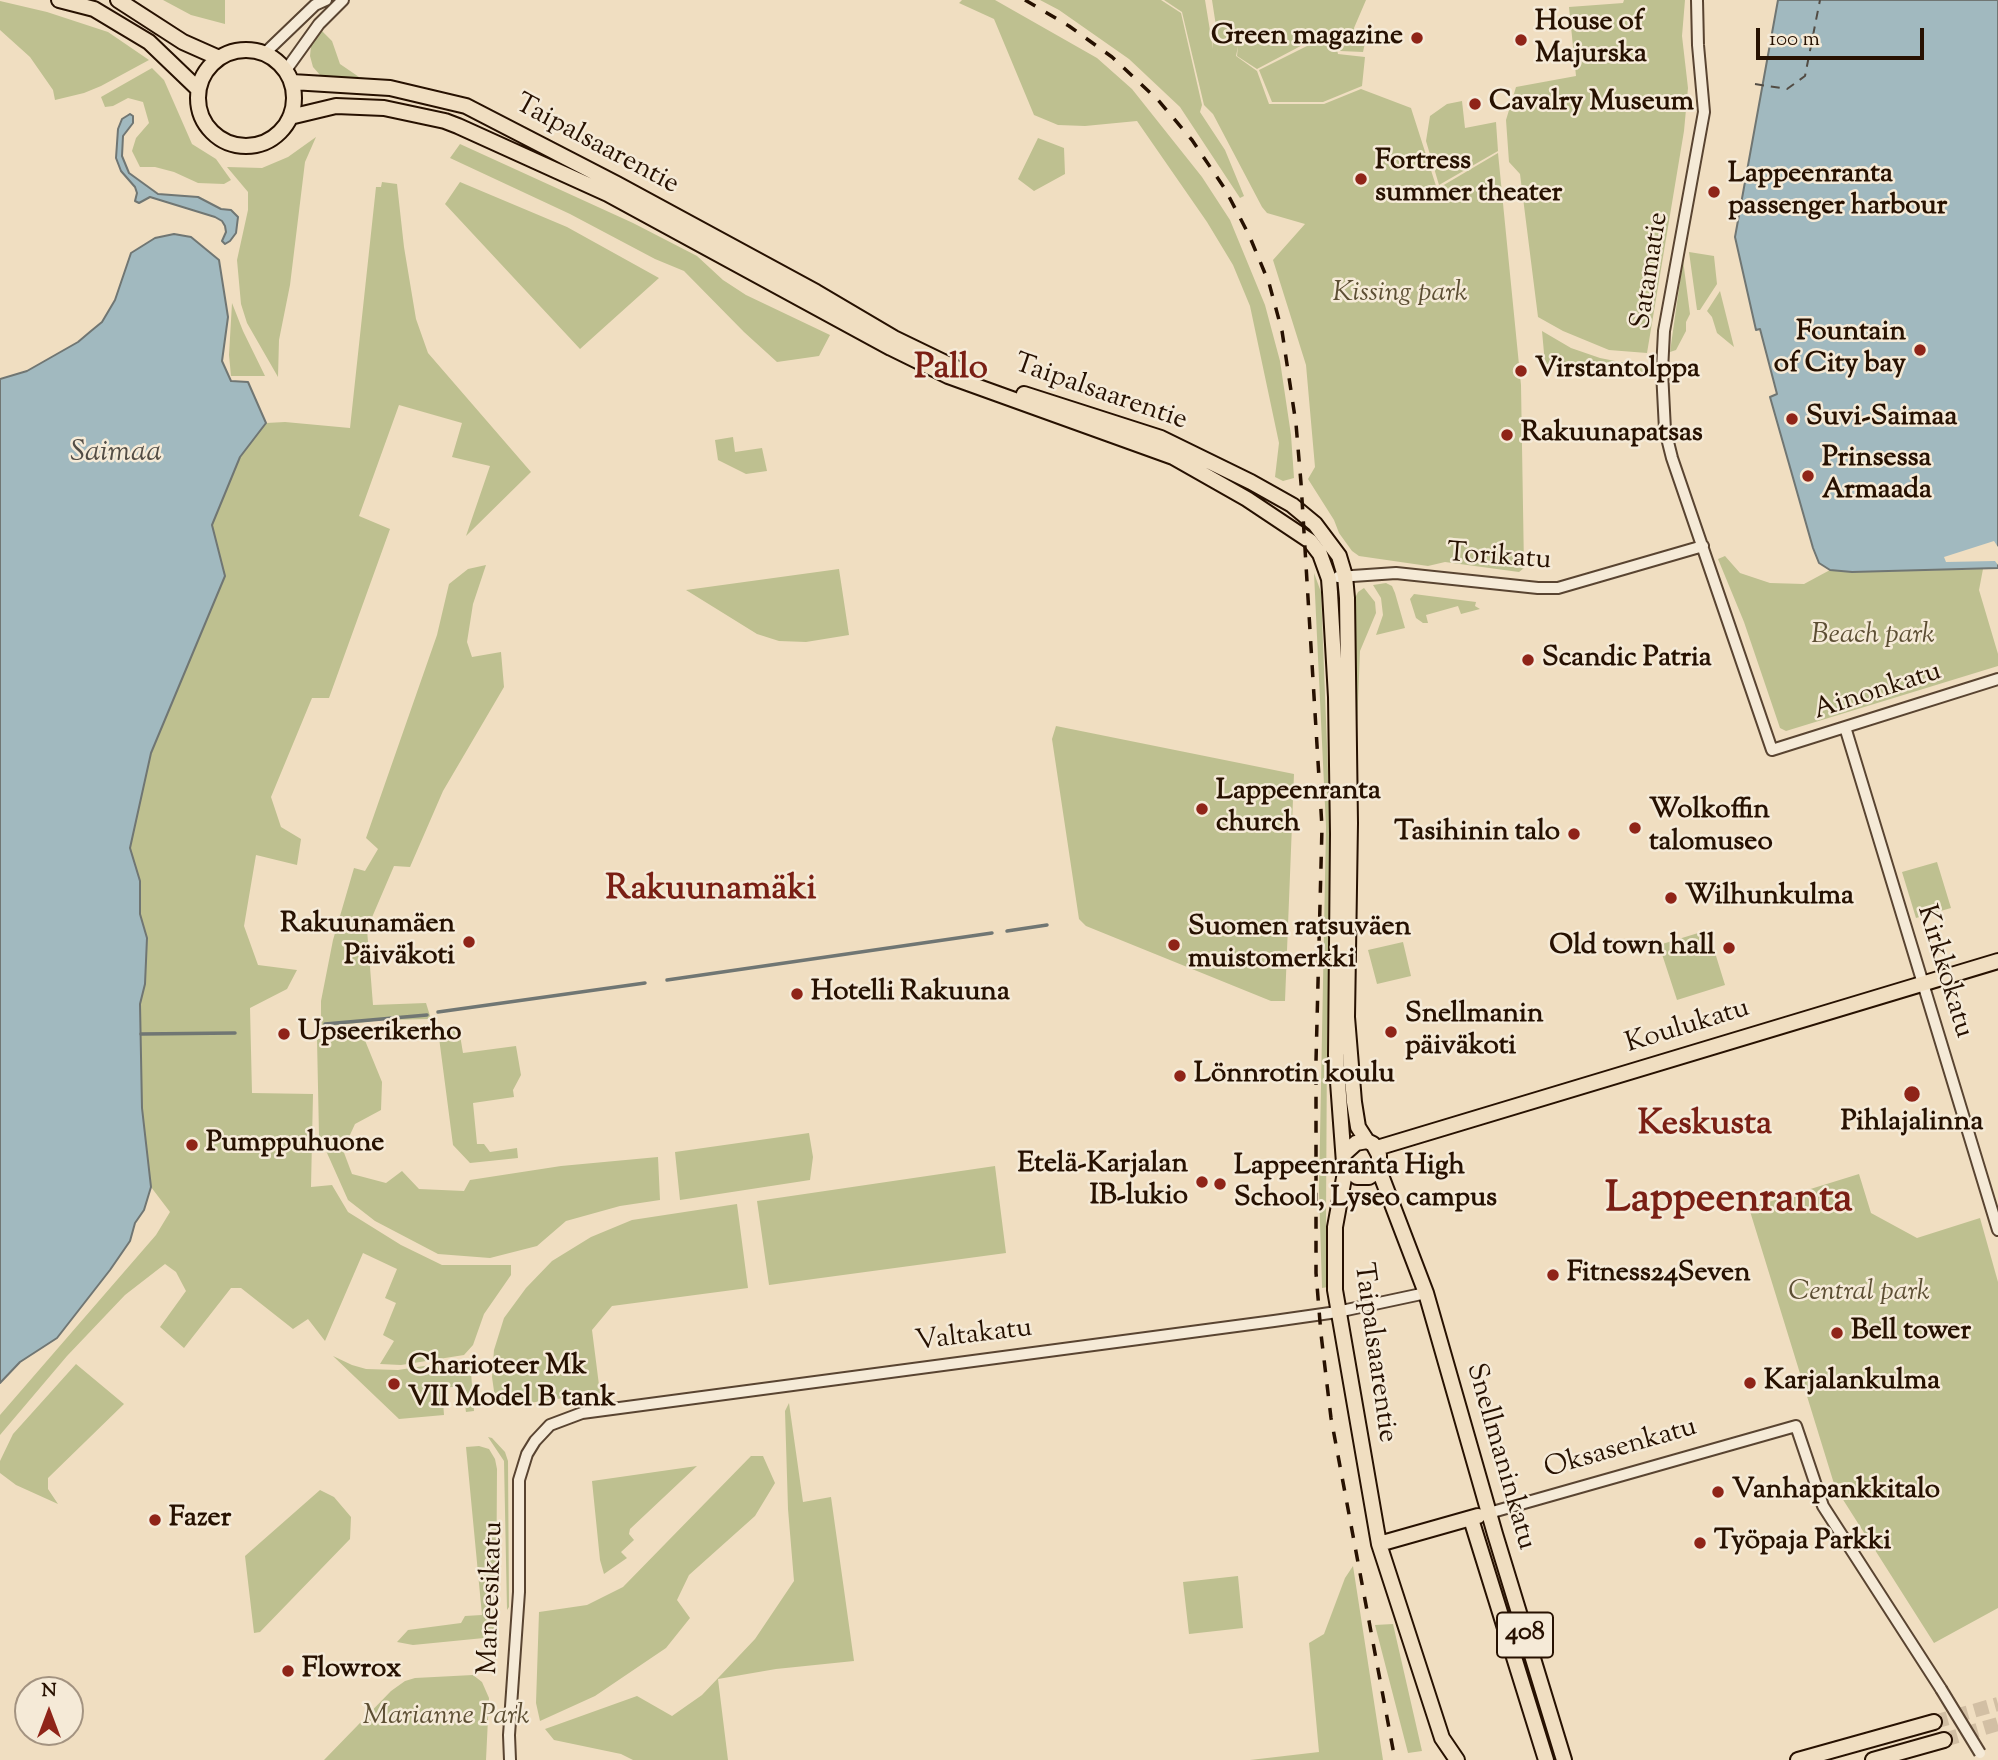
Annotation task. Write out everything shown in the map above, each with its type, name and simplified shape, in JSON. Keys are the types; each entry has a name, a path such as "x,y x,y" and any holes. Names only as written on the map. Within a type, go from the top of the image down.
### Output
{"main road":[{"path":"59,0 94,9 149,42 198,89"},
{"path":"118,0 183,42 219,58"},
{"path":"247,50 264,54 274,59 289,76 294,106 282,130 262,143 239,146 224,142 212,132 202,120 198,89 202,77 219,58 247,50"},
{"name":"Taipalsaarentie","path":"289,76 390,89 466,106 617,184 951,367 1030,397 1161,438 1265,489 1292,505 1315,524 1339,556 1345,576 1350,823 1347,1017 1354,1102 1359,1127 1376,1155"},
{"name":"Taipalsaarentie","path":"290,117 336,106 384,108 445,121 468,130 608,194 947,376 1173,457 1247,499 1310,541 1320,554 1329,579 1336,697 1336,1055 1345,1160 1335,1227 1337,1312 1378,1544 1442,1738"},
{"name":"Koulukatu","path":"1376,1155 1393,1143 1998,961"},
{"path":"1356,1143 1376,1155 1369,1177 1357,1177 1345,1160 1356,1143"},
{"name":"Snellmaninkatu","path":"1376,1155 1426,1293 1563,1758"},
{"name":"Oksasenkatu","path":"1378,1544 1489,1513"},
{"name":"Snellmaninkatu","path":"1471,1518 1545,1758"},
{"path":"1798,1760 1934,1722"},
{"path":"1441,1760 1442,1738"},
{"path":"1442,1738 1458,1760"},
{"path":"1873,1760 1944,1740"}],"street":[{"path":"264,54 315,5 326,0"},
{"path":"289,76 319,24 343,0"},
{"name":"Satamatie","path":"1698,0 1698,45 1704,112 1702,135 1694,164 1667,310 1662,371 1665,430 1672,458 1772,750"},
{"name":"Torikatu","path":"1329,579 1396,573 1558,588 1703,546"},
{"name":"Ainonkatu","path":"1772,750 1998,679"},
{"name":"Kirkkokatu","path":"1845,727 1998,1230"},
{"name":"Valtakatu","path":"535,1441 550,1425 582,1413 1337,1312 1426,1293"},
{"name":"Oksasenkatu","path":"1489,1513 1796,1426 1823,1506 1982,1757"},
{"name":"Maneesikatu","path":"510,1760 509,1735 519,1592 519,1480 527,1454 535,1441"}],"green space":[{"path":"163,0 225,0 225,24 191,15"},
{"path":"962,0 995,0 1097,58 1132,89 1202,177 1230,220 1265,305 1280,361 1291,435 1294,478 1283,481 1275,477 1279,443 1250,306 1233,265 1207,222 1137,121 1085,126 1058,125 1034,115 994,19 959,3"},
{"path":"1040,0 1161,0 1181,13 1202,105 1200,112 1225,150 1244,196 1240,198 1180,107 1129,59 1059,10"},
{"name":"Kissing park","path":"1164,0 1205,0 1213,49 1212,34 1216,26 1212,0 1366,0 1354,28 1355,42 1365,43 1363,52 1340,51 1333,29 1257,69 1237,56 1238,46 1236,56 1257,71 1269,104 1324,104 1361,89 1411,108 1437,189 1498,153 1521,385 1524,568 1519,572 1445,562 1428,566 1359,556 1339,533 1334,520 1308,479 1315,467 1306,365 1273,260 1305,224 1267,213 1262,207 1213,114 1204,105 1182,12"},
{"path":"1624,0 1685,0 1682,36 1688,88 1684,131 1647,353 1609,350 1563,331 1538,317 1520,174 1509,162 1506,120 1516,87 1576,76 1569,7 1623,3"},
{"path":"0,1 47,12 108,32 149,60 101,86 55,100 53,90 30,57 0,30"},
{"path":"322,31 332,41 340,64 359,77 371,79 372,82 332,81 320,75 313,67 310,56 311,46"},
{"path":"1333,33 1338,54 1365,57 1362,86 1323,102 1272,102 1259,70"},
{"path":"152,68 164,80 192,144 216,159 231,180 224,184 198,183 174,172 155,167 140,167 132,151 136,138 149,123 143,102 128,98 105,107 101,97"},
{"path":"1462,101 1465,128 1496,122 1498,151 1439,185 1426,141 1430,116 1447,104"},
{"path":"316,137 305,162 290,285 279,340 278,377 247,323 241,304 237,260 248,210 248,192 227,167 262,168 288,157"},
{"path":"1038,138 1064,148 1065,174 1034,191 1018,179"},
{"path":"460,144 633,223 697,256 723,280 746,295 830,335 819,356 777,362 684,271 450,158"},
{"path":"382,182 397,184 416,319 428,353 531,472 466,536 490,466 452,457 462,423 399,405 359,516 390,529 329,698 312,698 271,797 281,827 301,839 297,865 256,855 244,926 258,965 297,970 287,989 250,1008 252,1093 313,1094 311,1187 332,1185 348,1212 401,1245 442,1265 511,1265 511,1275 484,1314 473,1345 464,1355 401,1365 380,1364 394,1341 383,1335 396,1303 385,1298 397,1269 363,1253 325,1341 308,1319 293,1329 241,1288 231,1288 184,1348 160,1327 186,1291 176,1272 165,1264 125,1295 67,1356 0,1435 0,1415 156,1235 170,1212 151,1187 142,1108 140,1004 145,984 147,938 140,914 140,881 130,849 151,753 225,576 212,525 240,457 266,423 285,422 350,428 376,187 381,187"},
{"path":"460,182 567,227 659,278 580,349 445,204"},
{"path":"1689,252 1714,256 1717,284 1700,310 1697,310"},
{"path":"1683,260 1690,314 1686,331 1676,350 1670,352"},
{"path":"1720,291 1734,347 1717,333 1707,311"},
{"path":"232,303 265,376 231,376 229,355"},
{"path":"1542,331 1571,348 1600,358 1645,367 1644,372 1545,364"},
{"path":"733,437 735,452 762,448 767,471 746,474 718,460 715,440"},
{"name":"Beach park","path":"1725,556 1740,573 1770,583 1804,584 1830,570 1852,572 1983,569 1979,590 1998,654 1998,666 1786,731 1780,728 1744,622 1718,559"},
{"path":"486,565 473,604 467,642 472,657 501,652 504,687 443,791 410,867 394,866 367,929 373,1005 426,1003 431,1019 383,1020 321,1027 321,1001 333,940 354,868 365,871 378,849 366,838 437,635 449,584 468,569"},
{"path":"839,569 849,635 806,642 779,641 757,634 686,590"},
{"path":"1314,573 1321,592 1332,874 1327,1043 1328,1287 1322,1288 1319,1189 1326,827"},
{"path":"1386,583 1392,586 1395,593 1405,628 1376,635 1383,615 1381,598 1373,585"},
{"path":"1364,588 1375,602 1376,613 1360,651 1357,727 1350,721 1352,604 1358,592"},
{"path":"1414,594 1476,602 1475,606 1480,609 1461,614 1458,606 1426,615 1428,623 1423,623 1416,618 1410,599"},
{"path":"1056,726 1294,774 1285,1001 1271,1001 1086,926 1079,919 1052,739"},
{"path":"1937,862 1951,908 1916,918 1902,872"},
{"path":"1708,930 1725,985 1677,1000 1659,945"},
{"path":"1403,942 1411,976 1377,984 1368,950"},
{"path":"459,1029 463,1053 516,1046 521,1075 513,1090 514,1097 473,1103 477,1144 484,1144 490,1152 517,1148 518,1158 470,1163 453,1145 438,1030"},
{"path":"364,1038 382,1082 381,1110 355,1124 343,1150 352,1174 386,1183 402,1171 419,1189 464,1191 470,1180 561,1166 658,1157 660,1200 620,1206 566,1221 537,1246 490,1258 438,1254 375,1221 348,1200 319,1135 317,1039"},
{"path":"809,1133 813,1157 810,1180 680,1200 675,1152"},
{"path":"995,1166 1006,1253 769,1285 757,1201"},
{"name":"Central park","path":"1859,1174 1871,1213 1917,1238 1980,1218 1998,1282 1998,1608 1934,1643 1835,1487 1749,1208"},
{"path":"737,1204 748,1288 612,1306 592,1330 600,1393 500,1407 496,1405 492,1377 494,1350 504,1318 526,1288 552,1261 591,1237 632,1220"},
{"path":"333,1356 366,1369 398,1370 470,1359 474,1411 466,1412 462,1386 442,1388 444,1415 399,1419"},
{"path":"76,1364 124,1404 48,1478 48,1489 58,1504 16,1485 0,1473 0,1461 13,1434"},
{"path":"789,1403 803,1502 831,1497 854,1661 776,1669 718,1679 728,1760 633,1760 621,1754 554,1740 545,1729 637,1696 672,1716 702,1695 755,1639 794,1581 788,1509 785,1411"},
{"path":"488,1437 505,1452 508,1461 507,1610 504,1461"},
{"path":"479,1446 489,1449 497,1469 496,1627 484,1638 413,1645 397,1642 408,1630 461,1623 465,1616 482,1615 466,1447"},
{"path":"751,1456 763,1456 775,1483 755,1516 689,1575 677,1600 690,1618 666,1648 595,1696 540,1721 536,1703 539,1612 587,1605 623,1587"},
{"path":"697,1466 630,1529 629,1534 634,1540 621,1552 627,1558 604,1574 600,1560 592,1481"},
{"path":"320,1490 334,1497 351,1517 350,1539 260,1632 254,1633 245,1556"},
{"path":"1353,1566 1383,1760 1250,1760 1319,1752 1309,1643 1324,1634 1345,1578"},
{"path":"1238,1576 1243,1628 1189,1634 1183,1582"},
{"path":"1393,1624 1422,1751 1408,1753 1375,1625"},
{"name":"Marianne Park","path":"473,1675 482,1682 489,1698 486,1760 324,1760 391,1691 405,1681 415,1678"}],"water":[{"path":"1778,0 1998,0 1998,568 1852,572 1830,570 1819,563 1813,548 1770,397 1777,394 1760,329 1756,330 1735,237"},
{"path":"130,114 133,116 133,123 123,136 122,156 129,173 158,194 198,197 221,209 231,210 238,217 236,233 230,241 225,244 222,241 226,232 225,226 215,217 150,197 139,203 135,201 135,187 121,171 116,158 118,129 122,119"},
{"name":"Saimaa","path":"174,234 191,237 219,260 228,317 222,361 231,381 248,382 266,423 240,457 212,525 225,576 151,753 130,848 140,881 140,914 147,938 145,984 140,1004 142,1108 151,1187 130,1241 110,1270 57,1338 20,1362 0,1383 0,379 27,371 78,342 102,322 115,300 131,253 155,238"}],"pier":[{"path":"1994,541 1998,547 1998,565 1995,561 1946,562 1944,557"}],"waterway":[{"path":"1007,931 1047,925"},
{"path":"667,980 992,933"},
{"path":"438,1012 645,983"},
{"path":"325,1024 427,1015"},
{"path":"141,1034 235,1033"}],"ferry route":[{"path":"1755,84 1787,89 1805,76 1820,0"}],"tunnel":[{"path":"1934,1722 1998,1704"},
{"path":"1944,1740 1998,1724"}],"railway":[{"path":"1025,0 1069,26 1112,57 1158,100 1192,140 1225,189 1249,235 1269,283 1282,331 1296,424 1301,483 1322,827 1316,1061 1316,1273 1331,1418 1395,1760"}],"place":[{"name":"Green magazine","path":"1417,38"},
{"name":"House of Majurska","path":"1521,40"},
{"name":"Cavalry Museum","path":"1475,104"},
{"name":"Fortress summer theater","path":"1361,179"},
{"name":"Lappeenranta passenger harbour","path":"1714,192"},
{"name":"Fountain of City bay","path":"1920,350"},
{"name":"Virstantolppa","path":"1521,371"},
{"name":"Suvi-Saimaa","path":"1792,419"},
{"name":"Rakuunapatsas","path":"1507,435"},
{"name":"Prinsessa Armaada","path":"1808,476"},
{"name":"Scandic Patria","path":"1528,660"},
{"name":"Lappeenranta church","path":"1202,809"},
{"name":"Wolkoffin talomuseo","path":"1635,828"},
{"name":"Tasihinin talo","path":"1574,834"},
{"name":"Wilhunkulma","path":"1671,898"},
{"name":"Rakuunamäen Päiväkoti","path":"469,942"},
{"name":"Suomen ratsuväen muistomerkki","path":"1174,945"},
{"name":"Old town hall","path":"1729,948"},
{"name":"Hotelli Rakuuna","path":"797,994"},
{"name":"Snellmanin päiväkoti","path":"1391,1032"},
{"name":"Upseerikerho","path":"284,1034"},
{"name":"Lönnrotin koulu","path":"1180,1076"},
{"name":"Pihlajalinna","path":"1912,1094"},
{"name":"Pumppuhuone","path":"192,1145"},
{"name":"Etelä-Karjalan IB-lukio","path":"1202,1182"},
{"name":"Lappeenranta High School, Lyseo campus","path":"1220,1184"},
{"name":"Fitness24Seven","path":"1553,1275"},
{"name":"Bell tower","path":"1837,1333"},
{"name":"Karjalankulma","path":"1750,1383"},
{"name":"Charioteer Mk VII Model B tank","path":"394,1384"},
{"name":"Vanhapankkitalo","path":"1718,1492"},
{"name":"Fazer","path":"155,1520"},
{"name":"Työpaja Parkki","path":"1700,1543"},
{"name":"Flowrox","path":"288,1671"}],"district":[{"name":"Pallo","path":"951,371"},
{"name":"Rakuunamäki","path":"711,892"},
{"name":"Keskusta","path":"1705,1127"},
{"name":"Lappeenranta","path":"1729,1203"}]}
